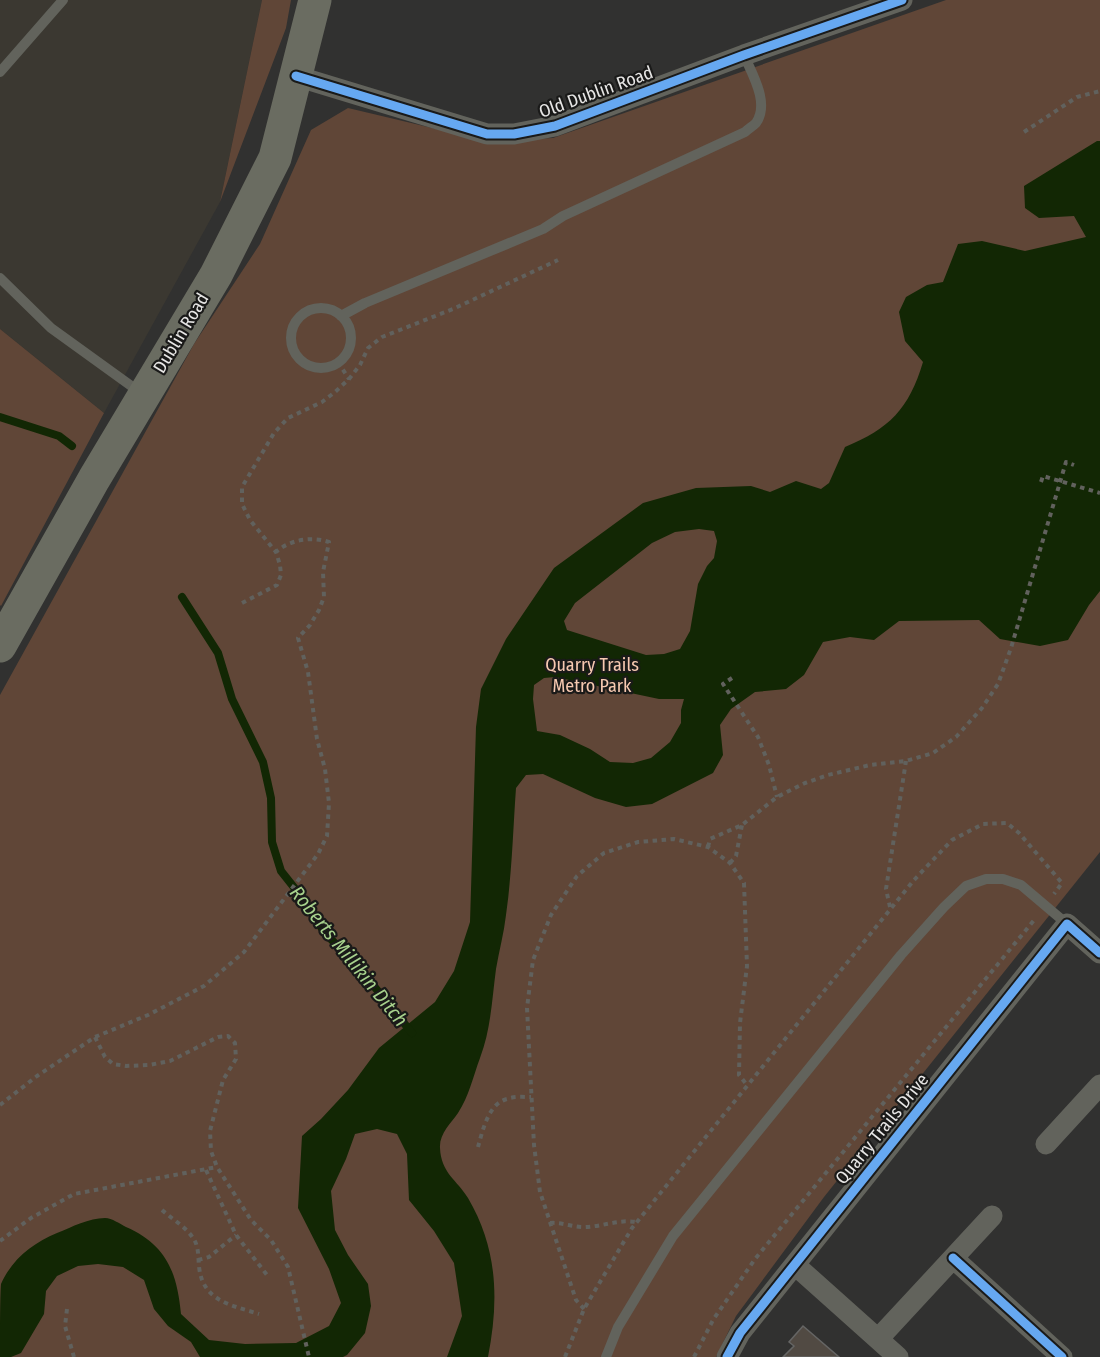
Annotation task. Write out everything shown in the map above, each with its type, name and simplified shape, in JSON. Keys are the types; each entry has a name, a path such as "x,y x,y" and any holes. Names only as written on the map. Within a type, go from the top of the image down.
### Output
{"main road":[{"name":"Dublin Road","path":"0,646 94,479 216,275 275,158 315,0"}],"street":[{"name":"Old Dublin Road","path":"296,76 487,134 502,134 555,126 744,55 902,0"},
{"path":"1067,924 1100,953"},
{"name":"Quarry Trails Drive","path":"727,1357 740,1333 1067,924"},
{"path":"1046,1144 1096,1097"},
{"path":"878,1339 992,1216"},
{"path":"952,1258 1062,1357"},
{"path":"795,1265 898,1357"}],"lane":[{"path":"0,72 63,0"},
{"path":"341,316 364,303 543,229 563,216 745,132 756,123 760,112 760,96 744,55"},
{"path":"0,278 51,328 144,395"},
{"path":"313,309 333,310 347,324 351,334 350,345 346,355 338,362 328,367 318,368 299,359 291,340 292,330 296,321 304,313 313,309"},
{"path":"606,1357 618,1328 673,1236 901,955 966,886 986,879 1003,879 1021,885 1067,924"}],"path":[{"path":"1024,132 1077,97 1100,91"},
{"path":"242,603 277,585 281,575 276,552 250,520 242,504 242,487 274,433 288,418 322,402 349,379 360,365 368,348 382,337 453,309 558,260"},
{"path":"338,362 349,379"},
{"path":"708,847 710,839 742,825 777,797 805,783 870,765 906,761 933,753 956,737 982,708 998,684 1011,648 1066,462 1074,465"},
{"path":"1041,482 1043,476 1100,493"},
{"path":"0,1105 37,1076 95,1037 148,1015 204,986 244,952 318,854 327,837 329,804 325,769 317,740 308,672 297,638 310,625 324,597 323,572 329,542 321,539 285,544 276,552"},
{"path":"732,678 723,684 758,737 769,765 777,797"},
{"path":"891,908 886,889 906,761"},
{"path":"565,1357 584,1310 636,1222 914,880 952,840 983,824 1007,824 1019,833 1062,883 1046,906 755,1259 713,1320 694,1357"},
{"path":"730,863 736,856 742,825"},
{"path":"584,1310 576,1300 540,1192 534,1145 527,1008 533,960 551,915 577,876 604,853 638,842 675,839 708,847 730,863 744,882 747,966 740,1023 739,1075 747,1085"},
{"path":"95,1037 105,1057 113,1064 126,1066 170,1061 218,1037 228,1036 235,1043 236,1059 223,1080 210,1131 211,1151 217,1167 251,1220 271,1240 288,1268 309,1357"},
{"path":"478,1147 486,1121 493,1109 506,1099 532,1096"},
{"path":"0,1241 31,1218 74,1194 217,1167"},
{"path":"206,1170 236,1235 267,1275"},
{"path":"162,1210 194,1239 203,1286 214,1297 227,1304 259,1314"},
{"path":"550,1223 585,1227 625,1220 636,1222"},
{"path":"198,1260 209,1257 236,1235"},
{"path":"67,1309 65,1326 74,1357"}],"shaded area":[{"path":"0,0 262,0 220,202 104,413 0,329"},
{"path":"1100,141 1100,591 1068,640 1040,646 1000,639 979,620 899,621 874,640 850,637 823,642 804,675 786,689 755,692 731,709 720,725 723,755 713,773 652,804 626,807 595,798 543,774 526,775 516,788 508,899 487,1036 465,1100 443,1133 440,1143 443,1164 468,1198 478,1217 490,1256 494,1316 488,1357 447,1357 462,1316 454,1263 434,1231 409,1200 407,1154 397,1134 377,1129 355,1134 331,1191 335,1230 348,1255 368,1284 371,1306 365,1333 347,1355 343,1357 200,1357 191,1342 168,1326 154,1309 144,1280 123,1267 98,1264 78,1266 57,1276 46,1291 44,1314 21,1353 11,1357 0,1357 1,1284 11,1267 24,1253 48,1237 99,1218 110,1219 151,1242 173,1273 181,1314 209,1340 245,1344 296,1343 329,1326 341,1303 329,1269 298,1208 302,1136 348,1090 379,1048 435,1002 454,971 470,922 476,727 481,689 506,639 554,568 643,503 696,488 751,486 770,492 796,481 821,489 829,483 845,447 885,425 904,405 911,393 923,362 905,341 899,312 906,297 927,285 943,282 958,244 982,241 1025,251 1086,237 1074,216 1039,218 1025,208 1024,186","holes":["699,529 714,531 717,541 714,558 698,584 690,631 680,649 664,654 646,655 567,630 564,621 575,603 652,543 675,532","555,677 659,699 684,699 681,723 670,742 651,758 633,763 610,762 590,749 560,735 537,731 533,699 534,685 544,678"]}],"green space":[{"path":"262,0 291,0 286,28 220,202"},
{"name":"Quarry Trails Metro Park","path":"946,0 1100,0 1100,852 824,1197 736,1316 716,1357 0,1357 0,695 194,344 260,244 311,130 348,108 487,141 553,138"},
{"path":"0,329 104,413 1,606 0,605"}],"building":[{"path":"803,1326 839,1357 783,1357 794,1346 789,1342"}],"waterway":[{"name":"Roberts Millikin Ditch","path":"0,417 59,436 72,446"},
{"name":"Roberts Millikin Ditch","path":"182,597 218,653 232,699 263,762 271,798 272,842 281,871 304,900 324,932 360,969 412,1033"}],"cycle path":[{"path":"296,76 487,134 514,134 555,126 744,55 902,0"},
{"path":"727,1357 740,1333 1067,924 1100,953"},
{"path":"953,1258 1062,1357"}]}
